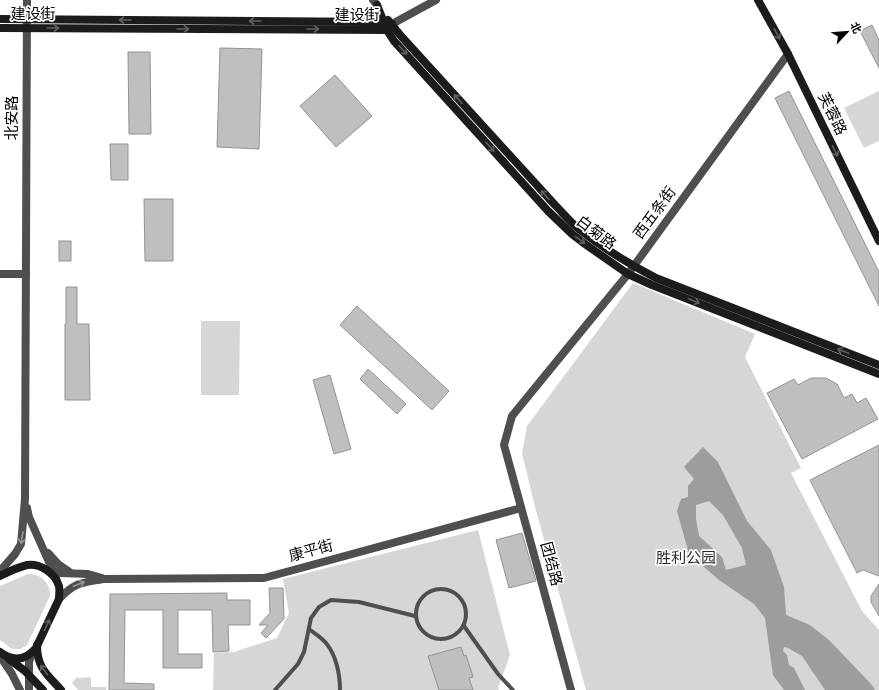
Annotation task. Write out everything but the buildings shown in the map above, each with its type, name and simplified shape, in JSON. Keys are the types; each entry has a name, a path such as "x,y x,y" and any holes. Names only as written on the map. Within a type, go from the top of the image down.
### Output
{"main road":[{"name":"芙蓉路","path":"758,0 788,54 879,241"},
{"name":"白菊路","path":"375,2 388,25 394,41 572,234 628,274 652,285 879,374"},
{"name":"建设街","path":"0,19 388,25"},
{"name":"建设街","path":"0,28 388,25"},
{"name":"白菊路","path":"388,25 401,36 566,216 590,237 633,266 656,278 879,365"},
{"path":"0,576 26,565 32,565 43,568 53,575 59,585 60,592 59,599 37,645 32,652 23,658 16,659 9,658 1,654"},
{"path":"0,572 10,572"},
{"path":"37,645 37,654 40,665 61,690"},
{"path":"1,654 29,675 43,690"}],"street":[{"name":"北安路","path":"25,499 27,0"},
{"path":"388,25 436,0"},
{"name":"西五条街","path":"504,445 512,416 628,274 788,54"},
{"path":"0,274 26,274"},
{"name":"团结路","path":"504,445 571,690"},
{"path":"25,499 29,517 56,580"},
{"path":"0,572 21,544 25,499"},
{"name":"康平街","path":"103,579 264,578 521,508"},
{"path":"39,539 45,550 58,564 69,572 75,574"},
{"path":"0,566 15,554"},
{"path":"43,568 61,574 88,574 103,579"},
{"path":"59,599 68,590 79,584 103,579"},
{"path":"28,690 29,662 32,652"},
{"path":"1,654 20,690"}],"lane":[{"path":"442,589 454,593 462,601 466,609 464,626 451,638 442,640 432,638 425,634 419,628 416,616 418,604 422,597 434,590 442,589"},
{"path":"275,690 298,664 304,652 311,618 319,607 331,600 359,602 416,616"},
{"path":"464,626 498,674 513,690"},
{"path":"309,629 326,642 334,656 340,690"}],"green space":[{"path":"879,91 879,141 864,148 844,108"},
{"name":"胜利公园","path":"633,283 755,334 745,357 801,468 791,473 862,611 879,630 879,690 586,690 535,507 522,453 527,426"},
{"path":"201,321 240,321 239,395 201,395"},
{"path":"478,530 510,655 498,688 499,690 213,690 214,653 234,652 277,638 289,613 283,579"},
{"path":"28,574 37,575 47,583 50,596 26,646 20,649 12,649 0,640 0,586"},
{"path":"91,677 91,687 106,687 106,690 78,690 72,683 76,678"}],"shaded area":[{"path":"703,447 718,462 747,521 771,550 784,587 786,615 810,625 830,641 875,690 825,690 802,656 784,647 783,651 787,655 789,665 794,668 805,690 784,690 773,675 765,618 754,604 719,580 689,554 677,511 681,499 688,497 688,486 694,479 684,467","holes":["709,501 723,515 742,548 746,565 726,570 722,557 699,536 696,519 696,505"]}]}
